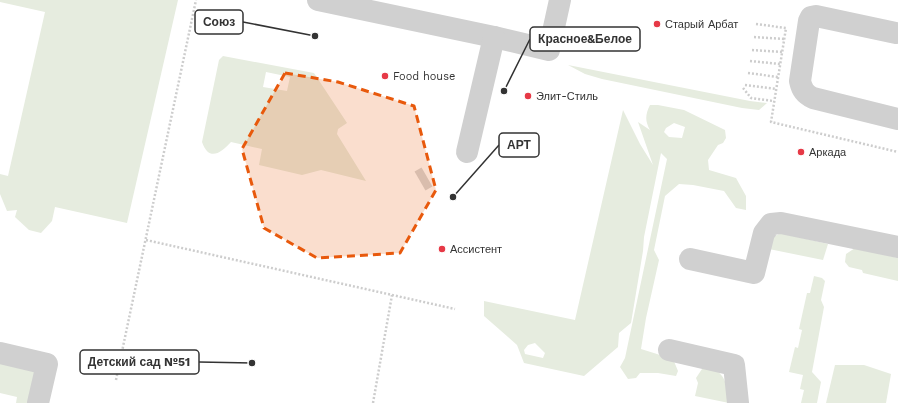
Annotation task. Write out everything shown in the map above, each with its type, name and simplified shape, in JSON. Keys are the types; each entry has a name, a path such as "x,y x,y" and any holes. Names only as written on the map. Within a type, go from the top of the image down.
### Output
{"lane":[{"path":"318,0 549,50 560,0"},
{"path":"896,33 816,16 811,17 809,21 800,80 801,88 806,94 813,98 898,119"},
{"path":"467,152 494,37"},
{"path":"690,260 754,273 764,233 771,224 780,223 898,247"},
{"path":"669,350 734,365 738,403"},
{"path":"0,353 47,364 38,403"}],"path":[{"path":"116,380 196,0"},
{"path":"756,24 786,28"},
{"path":"754,37 784,40"},
{"path":"752,50 782,52"},
{"path":"750,61 780,64"},
{"path":"748,73 778,77"},
{"path":"773,101 751,98 744,86 776,89"},
{"path":"146,240 455,309"},
{"path":"373,403 392,295"}],"highlighted area":[{"path":"285,73 338,82 414,106 436,190 400,253 317,258 264,228 242,149"}],"shaded area":[{"path":"0,0 178,0 127,223 55,207 52,221 41,233 29,230 15,217 17,210 7,211 0,194 0,174 8,176 45,12 0,2"},
{"path":"223,56 314,73 347,123 338,129 337,134 366,181 321,170 302,175 259,165 262,149 231,142 215,154 208,152 202,142 219,60","holes":["266,72 290,77 287,91 263,87"]},
{"path":"568,65 750,101 767,103 759,110 742,108 602,79 585,74"},
{"path":"650,105 658,105 684,110 725,130 726,138 723,143 718,145 708,160 709,170 736,178 746,196 746,210 736,208 724,191 693,185 679,184 665,196 654,250 659,260 646,318 641,349 673,359 678,371 676,376 658,373 640,373 636,378 628,379 620,367 625,358 667,159 661,153 644,237 631,323 619,333 618,347 584,376 524,363 517,345 484,316 484,301 575,320 623,110 640,144 653,165 638,122 650,130 646,118","holes":["674,123 685,127 682,138 669,137 664,132 666,128","535,343 545,353 543,358 525,354 524,350 528,345"]},
{"path":"781,233 828,244 823,260 764,248 771,238"},
{"path":"855,248 898,258 898,281 863,273 862,270 849,267 845,262 846,254"},
{"path":"814,276 822,278 825,281 821,300 824,307 812,372 821,382 817,403 801,403 804,390 800,389 803,375 789,372 795,347 798,348 802,330 799,329 807,293 810,293"},
{"path":"0,363 32,369 36,373 29,403 16,403 17,397 0,393"},
{"path":"835,365 864,365 891,374 886,403 826,403"},
{"path":"712,367 724,378 729,403 695,396 698,383 696,378 702,369"}],"tunnel":[{"path":"420,181 427,177"}],"place":[{"name":"Старый Арбат","path":"657,24"},
{"name":"Союз","path":"315,36"},
{"name":"Food house","path":"385,76"},
{"name":"Красное&Белое","path":"504,91"},
{"name":"Элит-Стиль","path":"528,96"},
{"name":"Аркада","path":"801,152"},
{"name":"АРТ","path":"453,197"},
{"name":"Ассистент","path":"442,249"},
{"name":"Детский сад №51","path":"252,363"}]}
